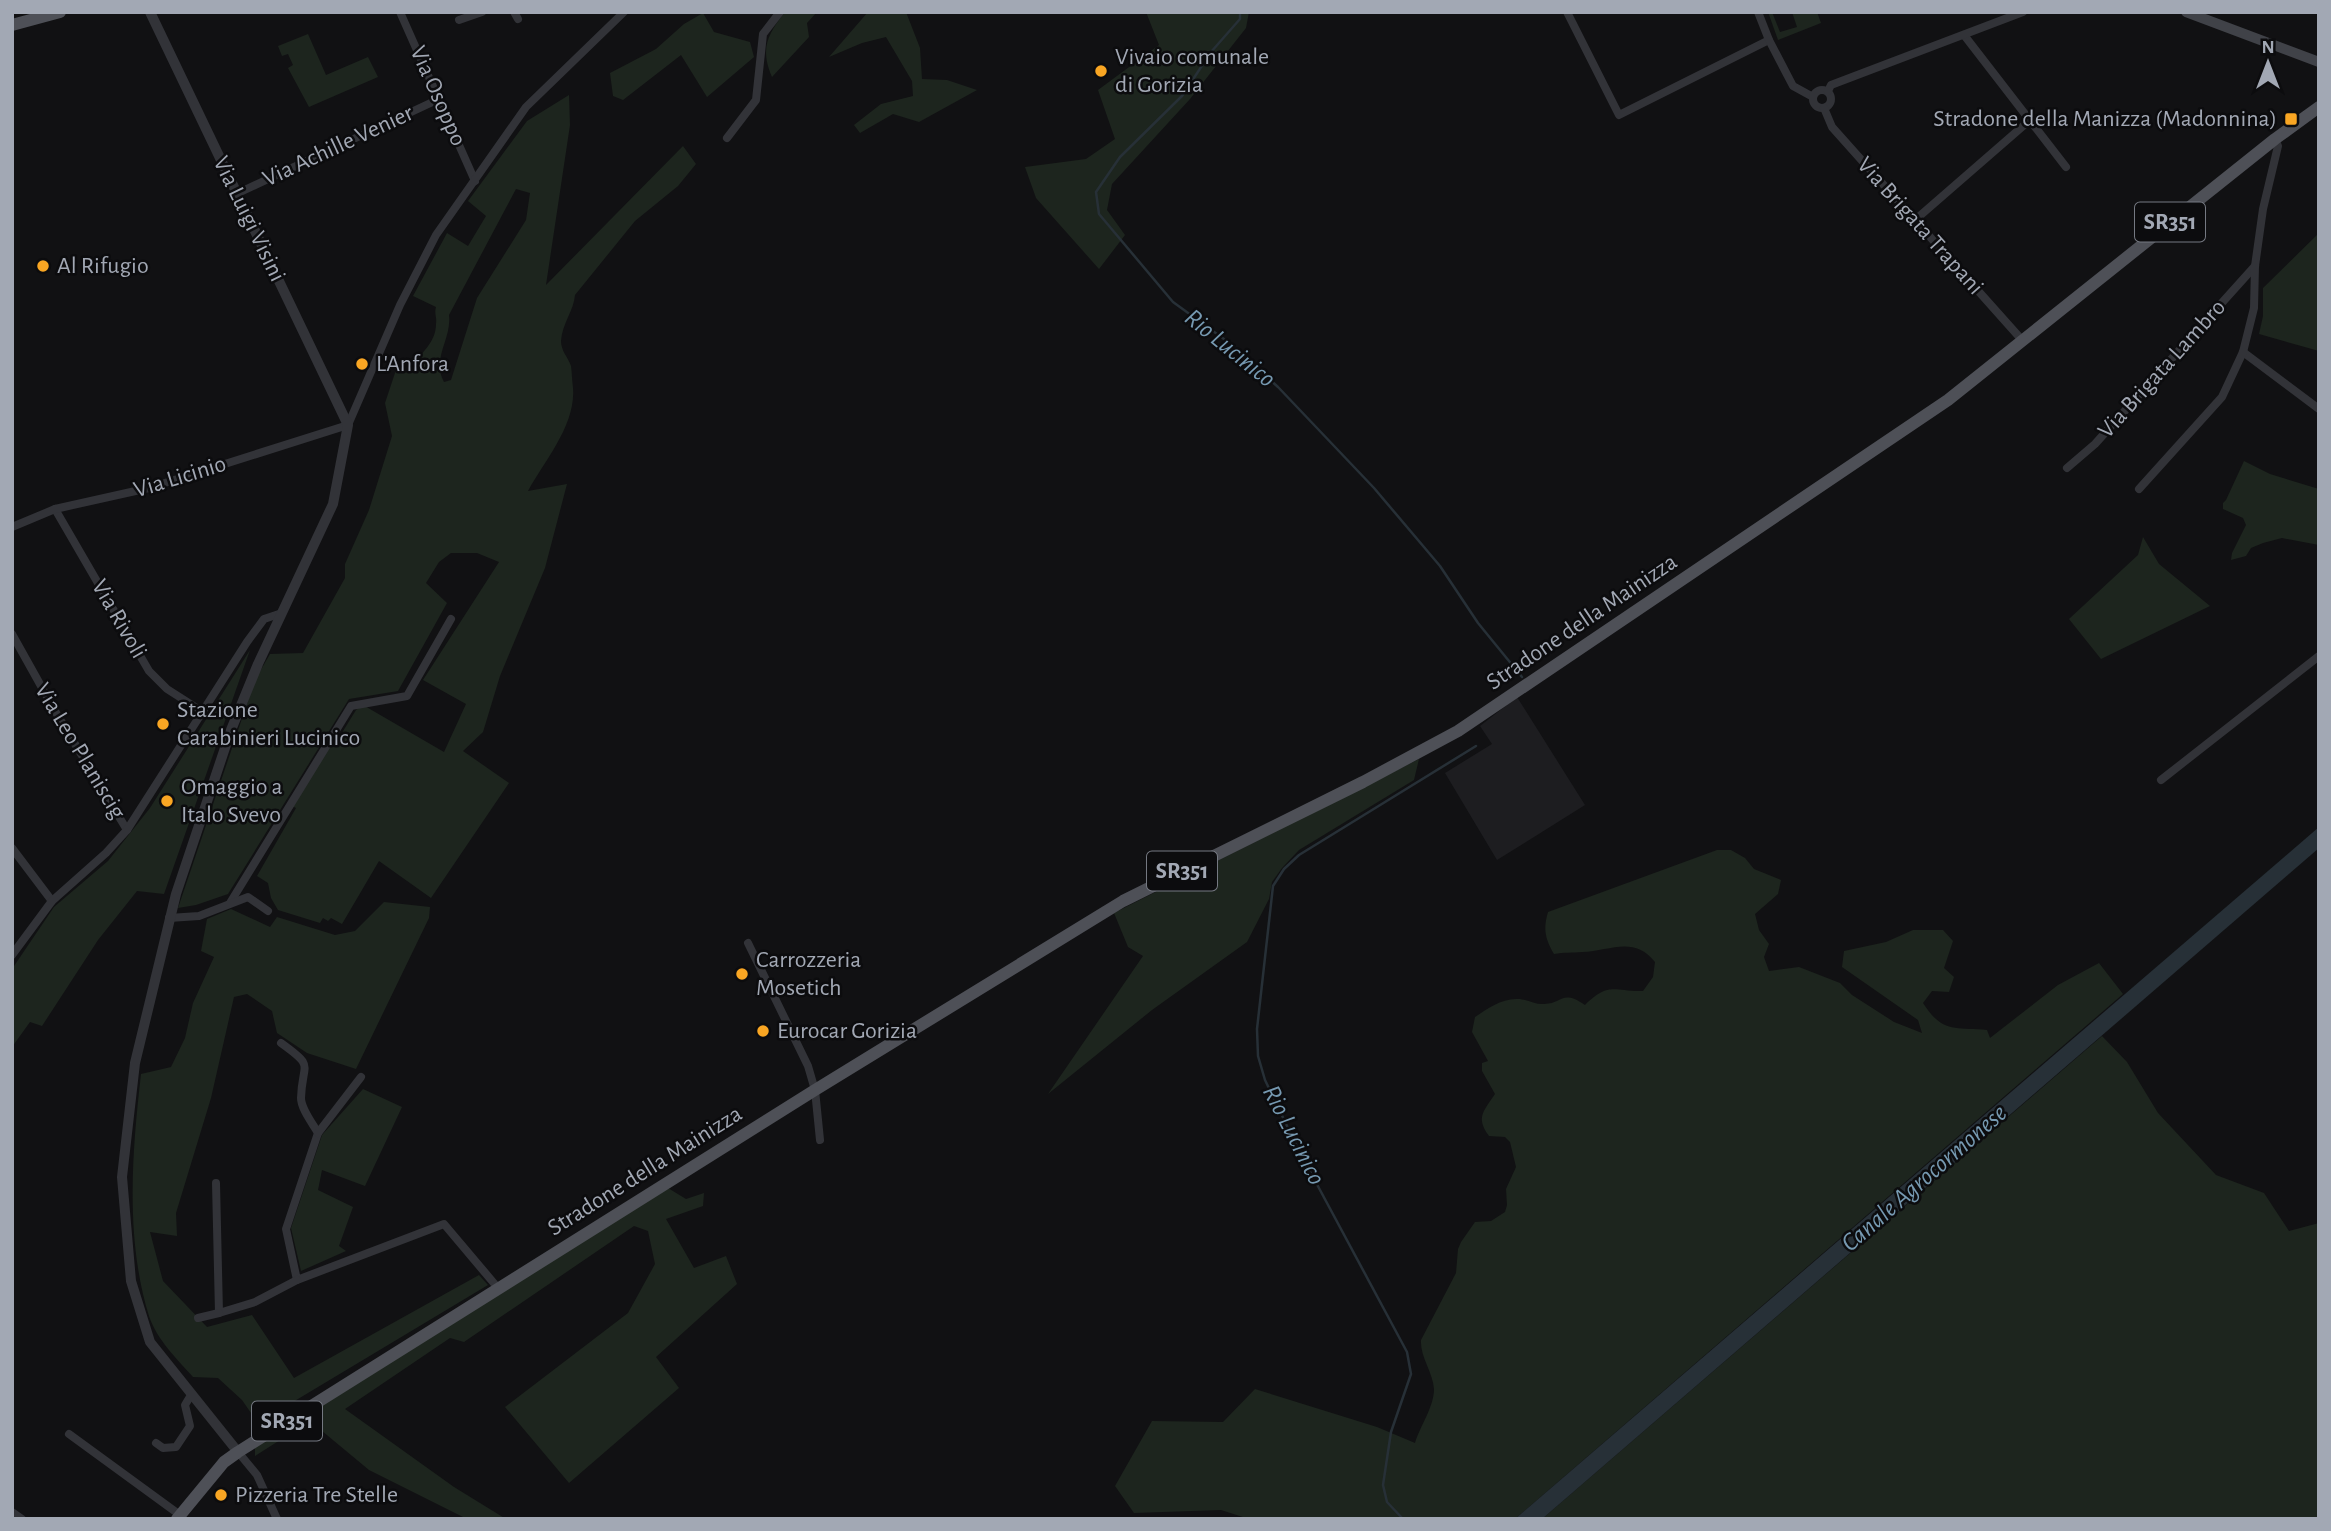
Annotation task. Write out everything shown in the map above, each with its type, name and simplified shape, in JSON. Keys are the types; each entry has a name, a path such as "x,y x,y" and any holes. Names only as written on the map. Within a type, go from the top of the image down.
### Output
{"main road":[{"path":"12,25 60,12"},
{"path":"2186,12 2319,62"},
{"name":"Stradone della Mainizza","path":"178,1517 224,1462 238,1452 814,1090 1124,901 1363,782 1458,731 1948,400 2275,139 2319,107"}],"street":[{"name":"Via Luigi Visini","path":"150,12 348,425"},
{"name":"Via Osoppo","path":"400,12 475,181"},
{"path":"459,20 482,12"},
{"path":"727,138 756,100 763,34 780,12"},
{"path":"1567,12 1619,115 1769,40"},
{"name":"Via Brigata Trapani","path":"1758,12 1793,86 1813,97 1814,104 1824,108 1832,127 2022,340"},
{"path":"1824,108 1831,102 1828,91 1831,85 2023,12"},
{"path":"276,1519 257,1475 150,1342 131,1281 122,1177 135,1063 169,918 231,730 333,504 348,425 400,305 436,235 526,107 622,13"},
{"path":"1964,35 2066,167"},
{"path":"1813,97 1817,91 1828,91"},
{"name":"Via Achille Venier","path":"236,194 439,99"},
{"path":"1915,220 2030,120"},
{"name":"Via Brigata Lambro","path":"2139,489 2222,397 2243,352 2254,308 2255,266 2263,209 2278,146 2275,139"},
{"name":"Via Brigata Lambro","path":"2067,468 2095,444 2255,266"},
{"path":"2243,352 2319,409"},
{"name":"Via Licinio","path":"12,527 55,509 149,488 348,425"},
{"name":"Via Rivoli","path":"55,509 149,671 167,689 203,712"},
{"path":"12,955 52,901 106,853 127,830 264,619 282,613"},
{"path":"230,903 351,706 407,696 451,619"},
{"name":"Via Leo Planiscig","path":"12,634 127,830"},
{"path":"2161,780 2319,656"},
{"path":"12,848 52,901"},
{"path":"169,918 199,916 248,897 268,911"},
{"path":"748,943 808,1066 820,1140"},
{"path":"281,1043 302,1058 307,1067 301,1101 317,1133"},
{"path":"297,1280 286,1228 317,1133 362,1077"},
{"path":"216,1184 219,1313"},
{"path":"198,1318 255,1303 297,1280 444,1224 498,1288"},
{"path":"156,1443 163,1448 176,1447 190,1426 185,1405 191,1395"},
{"path":"69,1434 178,1517"},
{"path":"12,1512 22,1519"}],"shaded area":[{"path":"785,12 817,12 807,23 809,37 772,77 766,58 767,43"},
{"path":"868,12 906,12 920,48 922,79 947,80 977,90 919,122 893,114 860,133 854,125 881,104 913,96 912,81 886,37 862,43 829,57"},
{"path":"1146,12 1249,12 1246,28 1190,99 1112,184 1107,210 1125,235 1099,269 1036,198 1025,167 1086,159 1115,139 1098,90 1159,45"},
{"path":"1768,12 1772,12 1780,32 1797,27 1792,12 1817,12 1821,23 1778,40"},
{"path":"703,13 714,32 750,42 754,57 707,97 681,55 623,100 613,96 610,73 656,49 684,24"},
{"path":"308,34 326,75 368,57 378,77 309,107 288,68 293,65 288,54 282,56 278,46"},
{"path":"569,95 570,125 546,285 683,146 696,164 678,186 635,221 575,295 563,329 561,345 571,366 573,402 565,429 528,491 567,484 545,568 500,676 483,732 463,751 509,783 431,898 379,861 342,924 331,918 328,921 323,918 320,923 278,910 271,898 268,883 257,876 296,808 292,806 336,734 340,736 356,710 363,705 444,752 466,704 423,680 499,562 477,553 451,553 439,562 426,583 447,603 398,691 349,699 228,894 178,908 255,680 270,654 303,653 345,578 345,564 369,510 392,436 385,403 397,367 408,368 426,348 435,331 436,307 413,296 447,233 468,246 486,216 468,201 527,121","holes":["516,189 530,193 526,220 477,298 451,380 444,382 440,365 449,315"]},
{"path":"2319,233 2319,351 2259,334 2263,316 2263,288"},
{"path":"2244,461 2270,474 2319,489 2319,545 2282,538 2251,548 2246,556 2231,560 2246,525 2243,518 2223,509 2223,503"},
{"path":"2143,537 2159,564 2210,606 2101,659 2069,619 2138,555"},
{"path":"250,650 164,894 137,891 98,940 42,1026 30,1022 12,1047 12,969 54,907 108,861 150,808"},
{"path":"1517,697 1585,805 1497,860 1445,773 1492,744 1480,726"},
{"path":"1419,759 1414,780 1299,850 1282,868 1272,882 1269,899 1247,942 1152,1010 1048,1094 1143,956 1128,947 1114,913"},
{"path":"1717,850 1731,850 1745,858 1754,869 1781,880 1778,894 1755,914 1759,930 1769,944 1764,957 1769,971 1799,967 1840,983 1852,995 1894,1022 1922,1033 1918,1020 1842,967 1844,951 1886,942 1913,930 1943,930 1953,941 1944,968 1954,977 1949,992 1932,991 1923,1003 1943,1024 1987,1030 1990,1038 2058,985 2099,963 2123,994 1515,1519 1249,1519 1221,1510 1134,1513 1115,1486 1152,1421 1223,1422 1255,1389 1377,1427 1415,1443 1432,1403 1434,1389 1422,1352 1421,1340 1456,1273 1461,1242 1475,1222 1491,1221 1505,1212 1506,1189 1516,1167 1510,1142 1505,1137 1489,1136 1482,1124 1483,1114 1495,1094 1482,1071 1482,1063 1488,1061 1472,1032 1475,1017 1510,999 1544,1004 1571,998 1585,1005 1606,990 1643,991 1653,977 1655,962 1647,954 1639,949 1621,946 1554,954 1546,934 1548,912"},
{"path":"384,902 430,907 429,918 356,1069 307,1053 277,1033 272,1011 247,994 234,997 211,1098 176,1213 177,1236 150,1232 163,1281 207,1327 252,1315 294,1378 479,1275 488,1285 258,1423 242,1400 218,1378 193,1377 162,1341 149,1316 136,1257 134,1226 133,1165 141,1074 171,1067 185,1038 193,1003 214,957 201,951 207,919 231,909 270,927 277,917 335,935 355,931"},
{"path":"2102,1036 2127,1062 2158,1113 2216,1175 2264,1193 2289,1231 2319,1223 2319,1519 1542,1519"},
{"path":"363,1089 402,1107 365,1186 322,1170 318,1190 353,1207 339,1246 346,1251 301,1271 291,1228 322,1135"},
{"path":"668,1188 686,1199 704,1193 703,1206 666,1219 694,1268 726,1256 737,1284 656,1357 679,1388 569,1483 505,1407 628,1313 655,1264 648,1231 634,1226 464,1342 450,1338 345,1409 454,1487 506,1519 467,1519 369,1470 310,1421 255,1456 255,1446"}],"water":[{"name":"Canale Agrocormonese","path":"2319,827 2319,848 1542,1519 1515,1519"}],"waterway":[{"name":"Rio Lucinico","path":"1240,12 1240,19 1211,52 1182,96 1120,157 1096,192 1099,214 1173,302 1228,342 1278,387 1374,488 1440,566 1478,623 1522,677"},
{"name":"Rio Lucinico","path":"1403,1519 1387,1502 1383,1485 1391,1432 1411,1374 1407,1352 1298,1149 1265,1080 1258,1056 1257,1029 1273,886 1284,869 1299,855 1476,746"}],"place":[{"name":"Vivaio comunale di Gorizia","path":"1101,71"},
{"name":"Stradone della Manizza (Madonnina)","path":"2291,119"},
{"name":"Al Rifugio","path":"43,266"},
{"name":"L'Anfora","path":"362,364"},
{"name":"Stazione Carabinieri Lucinico","path":"163,724"},
{"name":"Omaggio a Italo Svevo","path":"167,801"},
{"name":"Carrozzeria Mosetich","path":"742,974"},
{"name":"Eurocar Gorizia","path":"763,1031"},
{"name":"Pizzeria Tre Stelle","path":"221,1495"}]}
